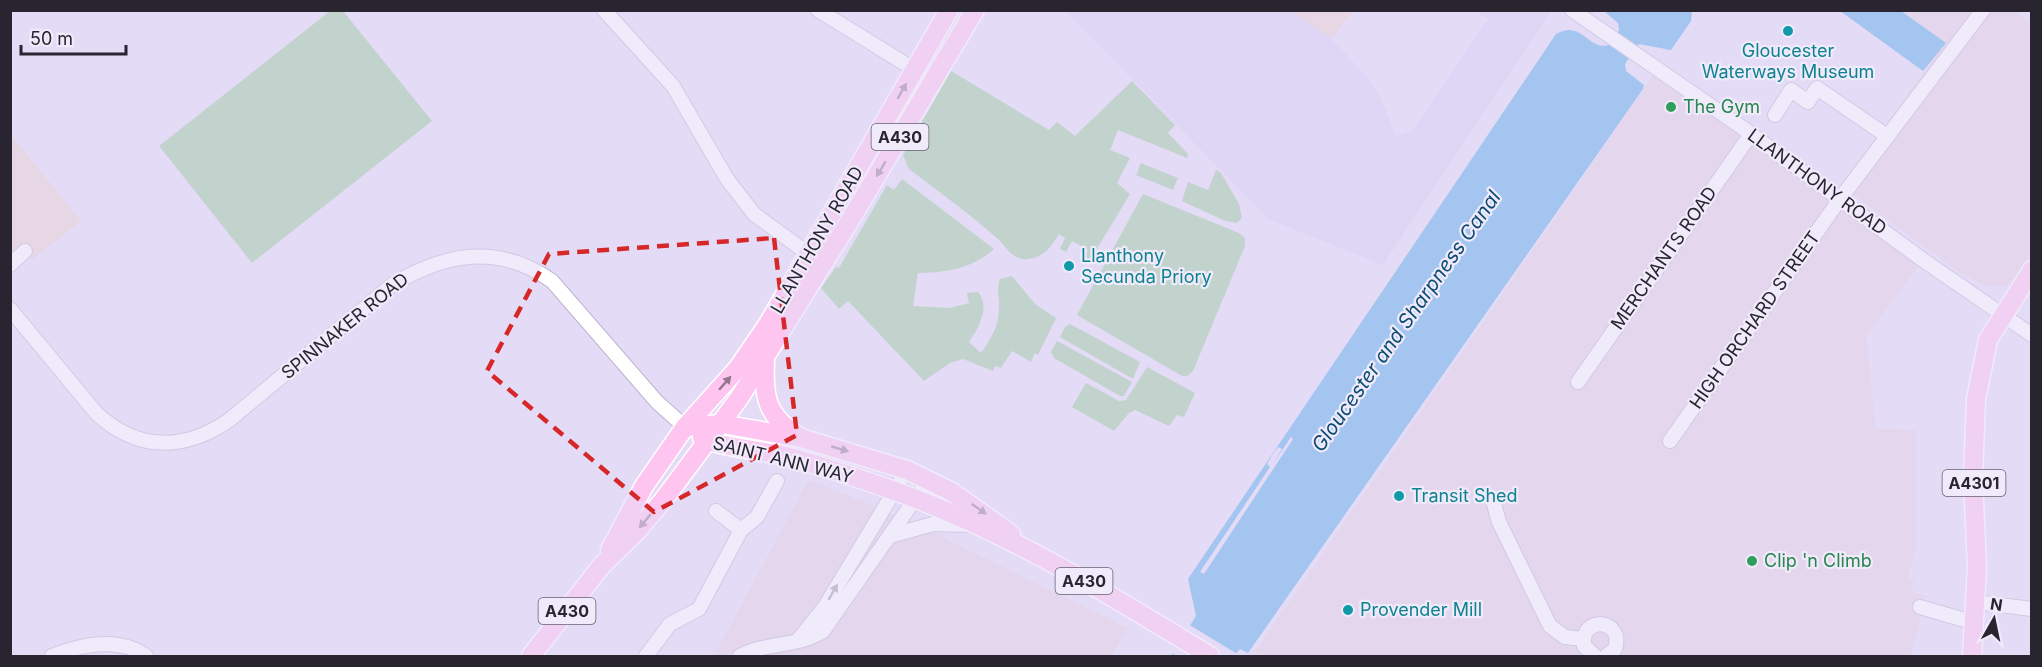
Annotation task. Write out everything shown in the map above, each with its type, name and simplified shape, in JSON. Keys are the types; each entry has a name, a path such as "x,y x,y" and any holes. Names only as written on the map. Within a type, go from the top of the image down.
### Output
{"main road":[{"name":"LLANTHONY ROAD","path":"765,358 914,70 949,10"},
{"name":"LLANTHONY ROAD","path":"704,430 750,352 817,259 933,81 975,10"},
{"name":"A4301","path":"1972,657 1976,602 1974,478 1976,399 1988,340 2031,270"},
{"name":"A430","path":"531,657 602,565 637,531 704,430 765,358"},
{"path":"765,358 765,392 769,408 786,428 801,438"},
{"path":"602,565 644,486 704,430"},
{"name":"SAINT ANN WAY","path":"704,430 801,438 908,470 929,479 971,504 1030,550"},
{"name":"SAINT ANN WAY","path":"704,430 894,491 1030,550 1210,657"}],"street":[{"path":"604,10 673,86 727,179 754,214 817,259"},
{"path":"818,10 933,81"},
{"name":"LLANTHONY ROAD","path":"1572,10 1655,66 2031,335"},
{"name":"HIGH ORCHARD STREET","path":"1670,441 1840,199 1983,10"},
{"path":"1774,115 1791,90 1808,102 1817,88 1887,136"},
{"name":"MERCHANTS ROAD","path":"1578,382 1751,134"},
{"path":"10,265 25,251"},
{"name":"SPINNAKER ROAD","path":"10,309 97,414 113,428 148,441 183,442 211,432 228,421 392,285 421,267 451,259 501,258 536,270 552,281 657,402 704,430"},
{"path":"799,639 824,608 908,470"},
{"path":"740,657 756,649 815,636 830,624 864,568 929,479"},
{"path":"646,657 670,624 699,609 741,530 757,517 777,481"},
{"path":"1494,504 1494,512 1550,626 1565,637 1583,639"},
{"path":"716,511 741,530"},
{"path":"888,537 933,524 976,526"},
{"path":"1976,602 2031,609"},
{"path":"1920,607 1975,623"},
{"path":"1583,639 1591,626 1608,625 1617,637 1613,654"},
{"path":"1583,639 1587,651 1595,657"},
{"path":"52,657 70,649 105,643 134,648 146,657"}],"highlighted area":[{"path":"774,238 797,435 654,512 487,371 549,254"}],"shaded area":[{"path":"1066,11 1292,11 1331,39 1368,78 1380,96 1396,136 1413,130 1488,19 1476,11 1551,12 1383,265 1268,219"},
{"path":"1292,11 1353,11 1331,39"},
{"path":"1902,11 2014,11 2031,23 2031,256 2011,283 2001,287 1984,285 1961,273 1842,186 1945,43"},
{"path":"1653,76 1923,260 1866,336 1876,429 1916,430 1916,548 1907,579 1914,581 1911,592 1926,596 1910,656 1262,656 1255,652"},
{"path":"10,134 81,221 32,260 20,245 11,253"},
{"path":"808,481 842,493 940,536 1127,628 1112,656 714,656"}],"green space":[{"path":"330,11 343,11 432,121 252,263 159,146"},
{"path":"951,71 1049,130 1057,122 1075,136 1132,81 1175,125 1168,133 1188,154 1187,158 1118,130 1110,150 1130,158 1117,183 1130,194 1089,262 1084,259 1088,250 1072,241 1066,252 1060,249 1065,238 1059,234 1049,249 1040,256 1028,259 1018,258 976,221 909,169 903,155"},
{"path":"1141,163 1178,178 1173,190 1136,175"},
{"path":"1216,170 1221,173 1239,204 1242,218 1237,223 1225,221 1182,201 1188,182 1208,190"},
{"path":"902,179 994,249 977,261 959,268 918,273 913,306 950,308 969,303 967,293 978,292 983,304 982,318 969,342 981,353 998,321 1000,279 1012,276 1035,304 1056,318 1038,355 1035,353 1031,362 1012,351 1001,368 995,366 993,371 963,359 950,363 924,381 848,301 839,309 821,288 836,267 839,268 887,185 894,190"},
{"path":"1143,194 1239,233 1245,238 1245,246 1193,371 1187,376 1182,376 1077,315"},
{"path":"1070,324 1140,362 1133,379 1060,337 1065,327"},
{"path":"1057,341 1132,382 1124,396 1120,396 1054,358 1051,352"},
{"path":"1147,367 1195,393 1184,417 1177,415 1169,426 1135,410 1129,413 1114,431 1072,407 1086,383 1119,401 1126,400"}],"water":[{"name":"Gloucester and Sharpness Canal","path":"1604,11 1692,11 1691,21 1671,50 1639,44 1625,64 1626,71 1644,85 1643,89 1248,653 1240,649 1234,656 1171,656 1196,616 1188,579 1556,34 1572,30 1596,44 1609,45 1619,30 1618,23"},
{"path":"1840,11 1901,11 1946,43 1923,71"}],"pier":[{"path":"1291,437 1293,439 1204,574 1200,572 1270,467 1267,464 1274,452 1278,447 1282,449 1273,464"},
{"path":"1188,624 1239,655 1177,656 1170,652"}],"place":[{"name":"Gloucester Waterways Museum","path":"1788,31"},
{"name":"The Gym","path":"1671,107"},
{"name":"Llanthony Secunda Priory","path":"1069,266"},
{"name":"Transit Shed","path":"1399,496"},
{"name":"Clip 'n Climb","path":"1752,561"},
{"name":"Provender Mill","path":"1348,610"}]}
